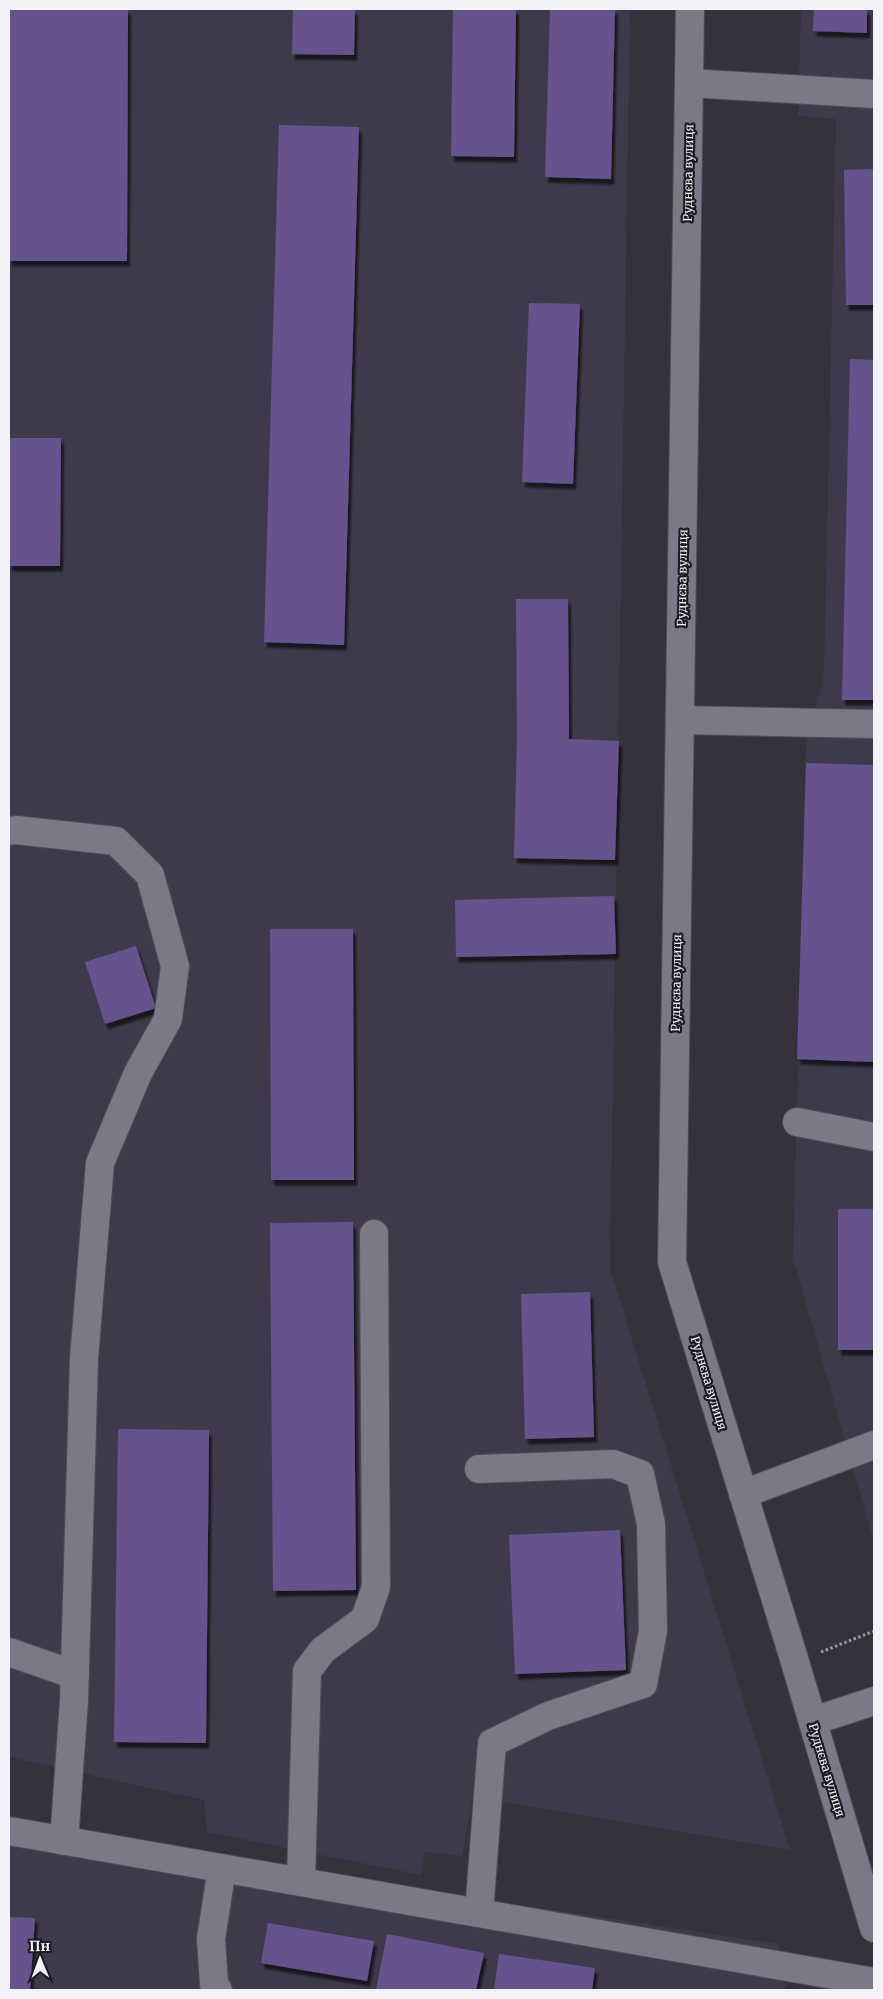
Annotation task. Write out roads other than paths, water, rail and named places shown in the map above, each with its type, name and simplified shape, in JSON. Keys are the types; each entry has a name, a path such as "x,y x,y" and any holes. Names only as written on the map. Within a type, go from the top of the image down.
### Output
{"street":[{"name":"Руднєва вулиця","path":"690,9 672,1262 813,1721 874,1928"},
{"path":"689,83 874,94"},
{"path":"680,720 874,724"},
{"path":"9,831 16,830 116,841 150,875 175,966 168,1019 138,1073 100,1163 84,1359 75,1675 64,1840"},
{"path":"796,1122 874,1138"},
{"path":"301,1882 307,1671 323,1650 365,1618 376,1587 374,1234"},
{"path":"743,1494 874,1446"},
{"path":"479,1469 613,1464 640,1474 651,1524 653,1631 643,1684 548,1716 492,1743 479,1913"},
{"path":"9,1652 75,1675"},
{"path":"813,1721 874,1701"},
{"path":"9,1831 874,1982"},
{"path":"218,1990 214,1984 211,1939 222,1868"}]}
